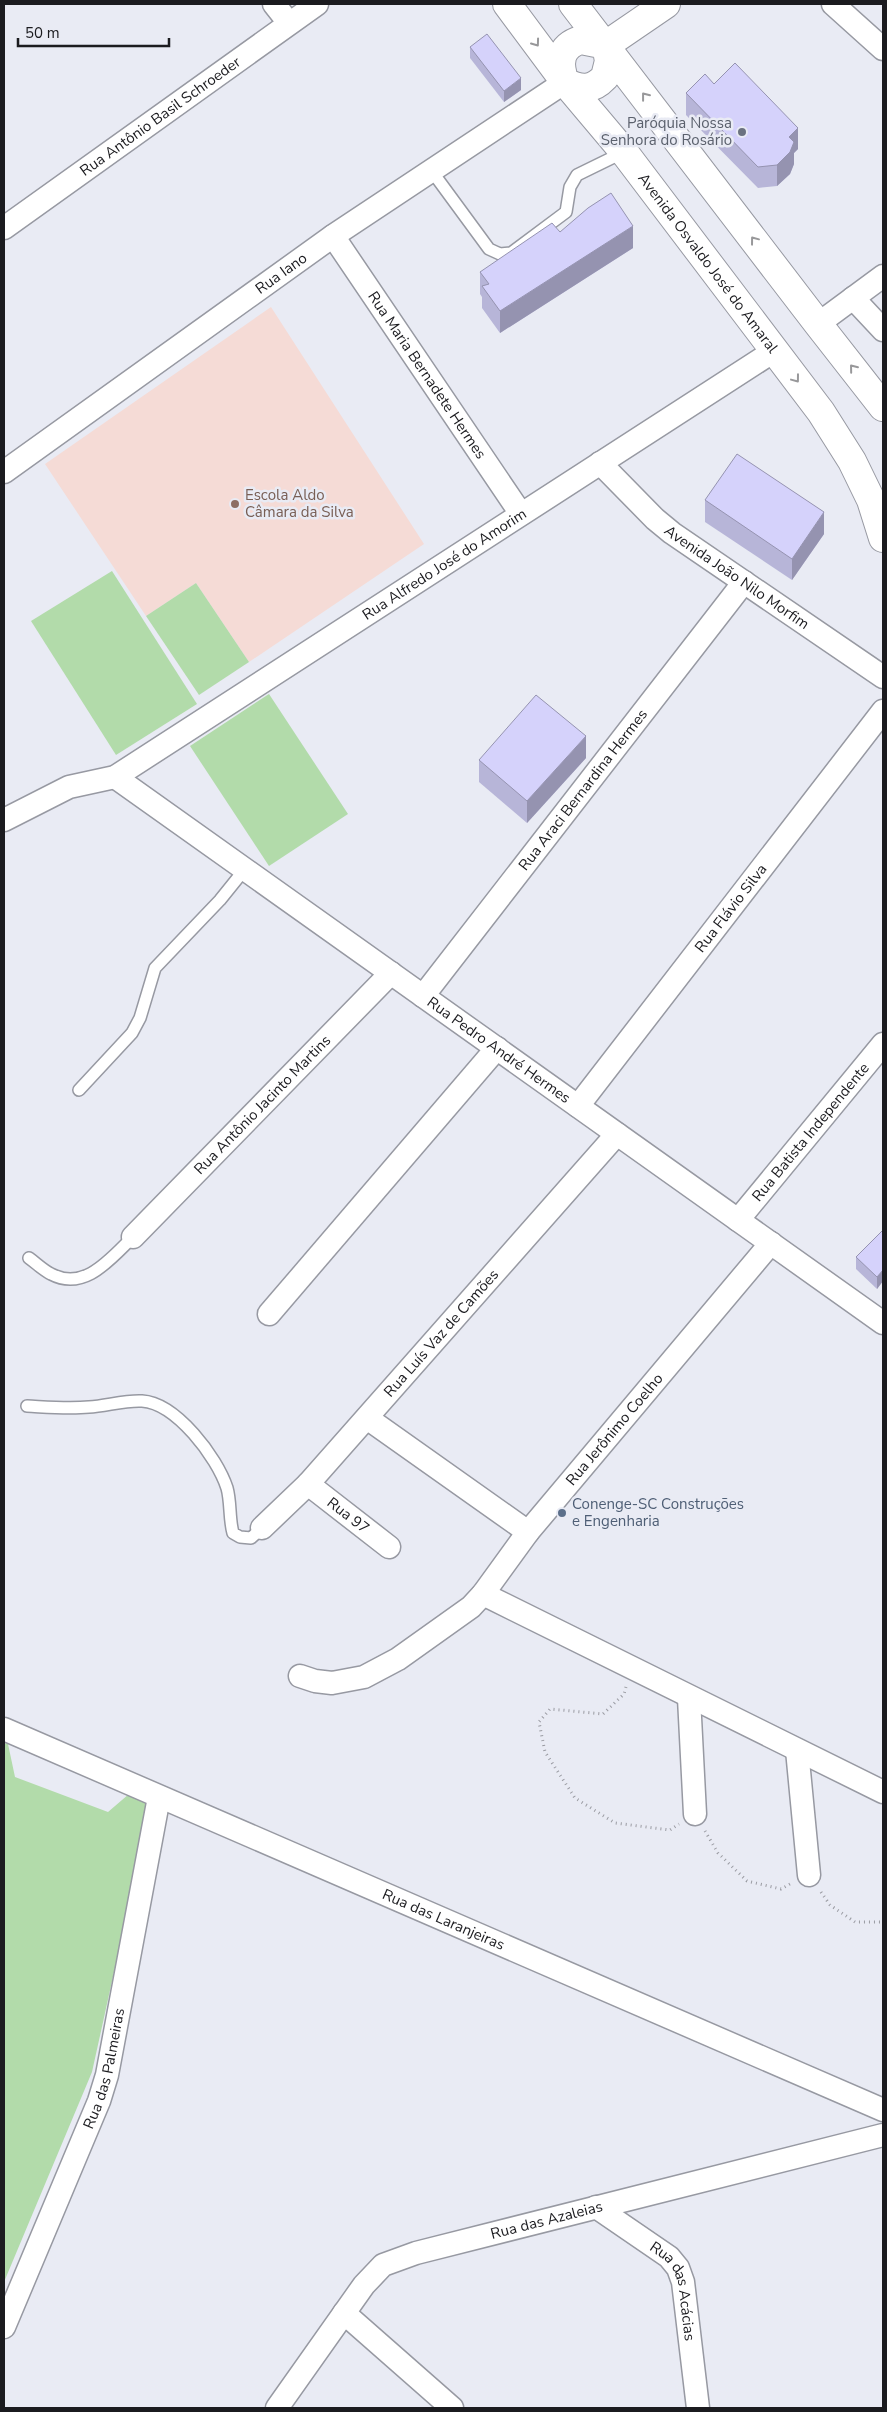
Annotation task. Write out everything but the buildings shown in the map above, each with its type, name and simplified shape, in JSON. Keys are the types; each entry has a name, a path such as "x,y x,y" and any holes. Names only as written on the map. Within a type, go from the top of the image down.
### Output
{"main road":[{"name":"Avenida Osvaldo José do Amaral","path":"507,4 565,82 624,152 822,412 852,461 871,500 883,538"},
{"path":"573,4 883,407"},
{"path":"606,45 608,70 599,84 583,89 565,82 560,64 564,51 569,45 588,40 606,45 666,4"}],"street":[{"path":"274,4 289,23"},
{"name":"Rua Antônio Basil Schroeder","path":"4,228 317,4"},
{"path":"833,4 883,49"},
{"name":"Rua Iano","path":"4,472 333,236 565,82"},
{"name":"Rua Maria Bernadete Hermes","path":"333,236 521,514"},
{"path":"818,324 883,276"},
{"path":"853,298 883,330"},
{"name":"Rua Alfredo José do Amorim","path":"115,777 774,351"},
{"name":"Avenida João Nilo Morfim","path":"600,463 661,523 883,677"},
{"name":"Rua Araci Bernardina Hermes","path":"422,996 744,582"},
{"name":"Rua Flávio Silva","path":"578,1106 883,711"},
{"path":"4,820 69,787 115,777"},
{"name":"Rua Pedro André Hermes","path":"115,777 883,1322"},
{"name":"Rua Antônio Jacinto Martins","path":"133,1237 391,973"},
{"name":"Rua Batista Independente","path":"738,1220 883,1044"},
{"path":"268,1314 497,1048"},
{"name":"Rua Luís Vaz de Camões","path":"262,1528 308,1484 617,1134"},
{"name":"Rua Jerônimo Coelho","path":"300,1676 315,1681 332,1683 364,1676 398,1659 453,1620 483,1594 528,1532 771,1243"},
{"path":"367,1418 528,1532"},
{"name":"Rua 97","path":"308,1484 389,1547"},
{"path":"483,1594 883,1792"},
{"path":"690,1698 694,1814"},
{"name":"Rua das Laranjeiras","path":"4,1729 883,2110"},
{"path":"797,1750 809,1875"},
{"name":"Rua das Palmeiras","path":"4,2327 99,2101 107,2075 159,1797"},
{"name":"Rua das Azaleias","path":"277,2408 344,2313 383,2265 416,2253 883,2135"},
{"name":"Rua das Acácias","path":"596,2207 669,2257 678,2268 683,2282 698,2408"},
{"path":"344,2313 452,2408"}],"lane":[{"path":"431,170 489,249 500,254 511,253 566,212 570,187 577,175 624,152"},
{"path":"79,1090 132,1033 140,1018 155,968 220,900 245,869"},
{"path":"29,1258 51,1274 65,1278 84,1277 96,1272 133,1237"},
{"path":"27,1406 88,1407 142,1401 155,1404 172,1415 200,1440 214,1461 228,1489 229,1520 233,1534 251,1538 262,1528"}],"shaded area":[{"name":"Escola Aldo Câmara da Silva","path":"271,307 424,544 249,662 196,583 146,616 45,464"}],"green space":[{"path":"112,571 197,704 116,755 31,621"},
{"path":"196,583 249,662 199,695 146,616"},
{"path":"269,694 348,814 269,866 190,746"},
{"path":"4,1743 8,1744 15,1777 108,1812 129,1794 151,1804 92,2072 4,2282"}],"place":[{"name":"Paróquia Nossa Senhora do Rosário","path":"742,132"},
{"name":"Escola Aldo Câmara da Silva","path":"235,504"},
{"name":"Conenge-SC Construções e Engenharia","path":"562,1513"}]}
